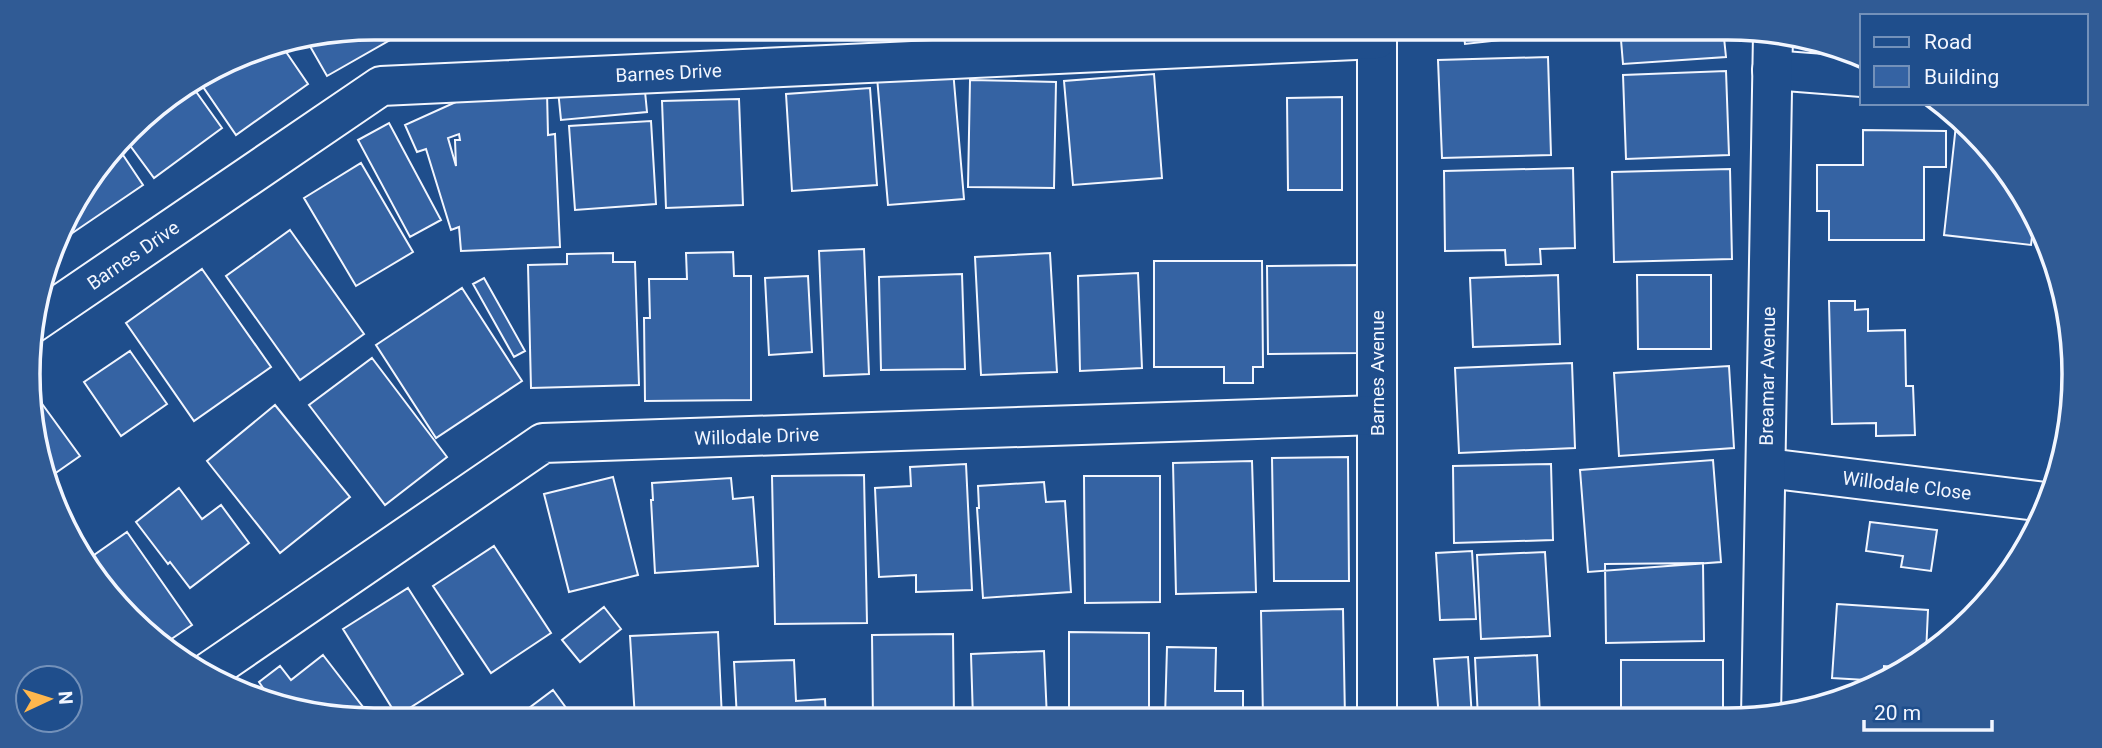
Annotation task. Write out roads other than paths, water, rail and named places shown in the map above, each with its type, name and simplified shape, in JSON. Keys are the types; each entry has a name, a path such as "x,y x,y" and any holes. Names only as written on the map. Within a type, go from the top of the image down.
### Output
{"street":[{"name":"Barnes Drive","path":"46,314 381,86 1262,40"},
{"name":"Barnes Avenue","path":"1377,40 1377,708"},
{"path":"1772,52 1860,77"},
{"name":"Breamar Avenue","path":"1761,706 1772,52"},
{"name":"Willodale Drive","path":"215,667 543,443 1377,415"},
{"name":"Willodale Close","path":"1766,467 2036,501"}]}
